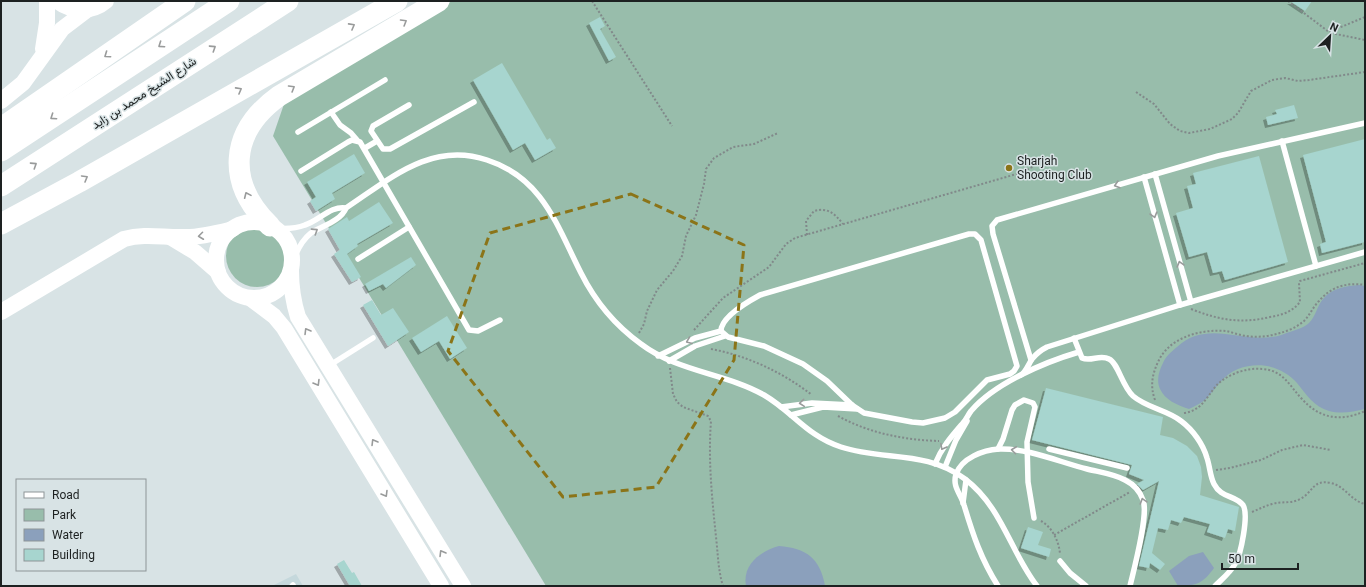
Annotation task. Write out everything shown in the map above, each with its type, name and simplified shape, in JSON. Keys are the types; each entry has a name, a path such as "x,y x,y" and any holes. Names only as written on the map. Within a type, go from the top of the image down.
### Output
{"highway":[{"path":"1,128 185,1"},
{"path":"1,151 229,1"},
{"name":"شارع الشيخ محمد بن زايد","path":"1,186 288,1"},
{"path":"1,224 26,209 79,182 396,1"},
{"path":"272,227 256,212 246,196 240,177 239,158 243,139 251,122 263,107 279,96 439,1"},
{"path":"1,234 26,209"}],"street":[{"path":"42,54 47,23 47,1"},
{"path":"57,1 67,7 87,10"},
{"path":"1,101 23,83 42,54 62,28 87,10 106,1"},
{"path":"1,312 124,239 146,234 201,236 233,229 251,222 272,227 288,242 292,266 291,286 293,302 298,317 462,586"},
{"path":"233,229 224,237 218,248 216,260 218,272 223,282 230,290 240,296 261,298 276,292 287,280 292,266"},
{"path":"169,236 195,252 218,272"},
{"path":"250,298 268,312 284,328 441,586"}],"lane":[{"path":"298,132 385,80"},
{"path":"409,105 373,126 371,131 383,149 390,149 474,102"},
{"path":"331,112 340,125 351,132 365,148 469,330 478,331 500,320"},
{"path":"1031,360 992,230 997,220 1218,156 1365,123"},
{"path":"301,171 348,142 357,140"},
{"path":"365,148 377,141"},
{"path":"1282,141 1316,266"},
{"path":"292,266 303,242 311,234 340,216 346,208 384,182 413,165 431,157 451,154 471,155 491,161 510,170 527,183 542,198 554,216 581,274 592,292 604,309 634,339 658,356 669,361 700,372 734,381 766,396 781,406 815,435 831,444 855,451 909,457 945,467 957,473 980,491 992,506 1001,521 1016,555 1037,586"},
{"path":"1155,174 1191,302"},
{"path":"1144,177 1180,305"},
{"path":"272,227 294,228 304,226 338,208 346,208"},
{"path":"358,259 409,227"},
{"path":"658,356 682,343 723,334 764,346 791,357 827,381 858,409 871,415 912,422 934,422 955,412 987,380 1014,371 1017,366 981,240 978,236 969,234 760,295 739,308 730,316 723,324 723,334"},
{"path":"1021,376 1038,352 1047,347 1180,305 1365,252"},
{"path":"669,361 696,346 723,334"},
{"path":"328,366 372,338"},
{"path":"1074,338 1079,352 1085,359 1102,357 1111,360 1122,381 1132,395 1147,405 1169,413 1182,421 1201,443 1214,486 1220,492 1239,502 1243,506 1245,516 1240,553 1231,571 1215,586"},
{"path":"935,464 946,441 963,423 972,410 995,392 1021,376 1049,362 1079,352"},
{"path":"998,449 1003,440 1012,410 1020,402 1029,400 1035,407 1028,432 1027,453 1028,482 1034,518"},
{"path":"781,406 802,403 858,409"},
{"path":"791,415 823,405 852,405"},
{"path":"945,467 950,453 972,410"},
{"path":"998,586 978,550 964,504 956,489 957,473 962,465 978,454 998,449 1027,453 1094,471 1125,480 1136,489 1145,506 1130,586"},
{"path":"1049,449 1128,468"},
{"path":"1094,471 1097,461"},
{"path":"964,504 966,480"},
{"path":"1060,561 1070,573 1086,586"}],"path":[{"path":"592,1 672,126"},
{"path":"1288,1 1329,32 1365,40"},
{"path":"1329,32 1365,17"},
{"path":"1136,92 1154,104 1170,124 1180,131 1189,133 1210,130 1232,118 1238,113 1251,91 1272,80 1285,78 1298,81 1365,72"},
{"path":"634,339 644,324 647,311 657,290 673,271 682,256 686,236 696,215 704,184 706,169 714,158 733,147 754,144 778,133"},
{"path":"682,343 723,298 769,268 790,241 843,224 1020,173 1032,167 1042,159"},
{"path":"807,235 806,221 814,211 828,210 834,213 843,224"},
{"path":"1180,305 1216,317 1235,321 1260,320 1290,312 1297,306 1301,296 1300,281 1365,263"},
{"path":"1160,405 1155,399 1152,385 1154,370 1161,355 1175,342 1188,336 1208,332 1227,331 1253,337 1279,334 1292,329 1304,320 1318,302 1332,289 1345,284 1365,285"},
{"path":"696,346 723,351 776,371 800,386 823,405 846,420 870,430 920,440 946,441"},
{"path":"669,361 671,383 677,402 683,407 708,416 711,421 710,460 712,497 719,566 723,586"},
{"path":"1178,413 1186,413 1195,410 1205,402 1216,387 1231,375 1242,371 1263,368 1285,378 1294,387 1301,399 1327,417 1352,417 1365,411"},
{"path":"1210,470 1230,468 1261,460 1282,450 1303,445 1331,450"},
{"path":"1245,516 1273,504 1292,502 1302,498 1314,485 1322,482 1332,483 1343,488 1350,496 1365,504"},
{"path":"1054,535 1136,489"},
{"path":"1034,518 1046,523 1054,535 1060,549 1060,561"}],"highlighted area":[{"path":"631,194 744,245 734,360 656,487 563,497 448,351 490,233"}],"shaded area":[{"path":"296,574 303,586 272,586"}],"green space":[{"path":"452,1 1365,1 1365,586 546,586 273,136 284,104"},
{"path":"251,225 263,225 279,234 286,244 288,256 286,268 279,278 263,287 251,287 240,282 231,273 226,262 226,250 231,239 240,230"}],"water":[{"path":"1359,285 1365,286 1365,409 1352,412 1334,412 1324,409 1311,400 1291,377 1277,369 1262,365 1254,365 1238,369 1228,375 1205,400 1189,409 1176,404 1162,393 1158,382 1158,376 1164,361 1167,356 1177,347 1190,338 1202,334 1216,333 1256,338 1284,334 1307,325 1321,302 1331,292 1344,287"},
{"path":"779,546 797,549 810,556 820,568 825,586 746,586 747,571 754,560 766,551"},
{"path":"1203,552 1214,568 1199,583 1178,586 1169,571 1189,556"}],"building":[{"path":"1290,1 1312,1 1305,11"},
{"path":"600,17 605,26 600,29 616,57 609,61 589,23"},
{"path":"502,63 547,140 550,138 556,148 535,160 525,143 513,150 473,80"},
{"path":"1294,105 1298,118 1268,125 1266,117 1277,114 1275,110"},
{"path":"1365,139 1365,242 1322,253 1320,244 1326,242 1303,155"},
{"path":"354,154 365,173 332,193 335,199 316,211 310,201 316,197 307,182"},
{"path":"1259,156 1288,262 1225,280 1222,271 1213,273 1207,252 1189,257 1176,213 1193,208 1187,186 1196,184 1193,173"},
{"path":"379,202 393,223 357,244 358,246 347,254 361,277 352,282 334,254 340,250 328,229 347,217 349,221"},
{"path":"411,257 416,265 386,288 383,284 369,291 365,284"},
{"path":"372,300 381,315 393,308 409,332 388,346 363,305"},
{"path":"447,316 467,348 450,359 439,341 421,352 412,338"},
{"path":"1046,388 1163,417 1160,435 1173,438 1187,446 1197,456 1201,467 1202,477 1200,495 1239,507 1235,531 1228,529 1225,538 1207,532 1210,524 1184,517 1181,523 1171,520 1168,530 1158,528 1152,553 1165,564 1160,570 1150,563 1149,568 1139,566 1159,481 1143,490 1137,484 1144,480 1129,474 1132,465 1032,440"},
{"path":"1028,527 1043,532 1038,545 1051,549 1049,557 1021,548"},
{"path":"344,560 352,573 354,572 362,586 350,586 337,564"}],"place":[{"name":"Sharjah Shooting Club","path":"1009,168"}]}
